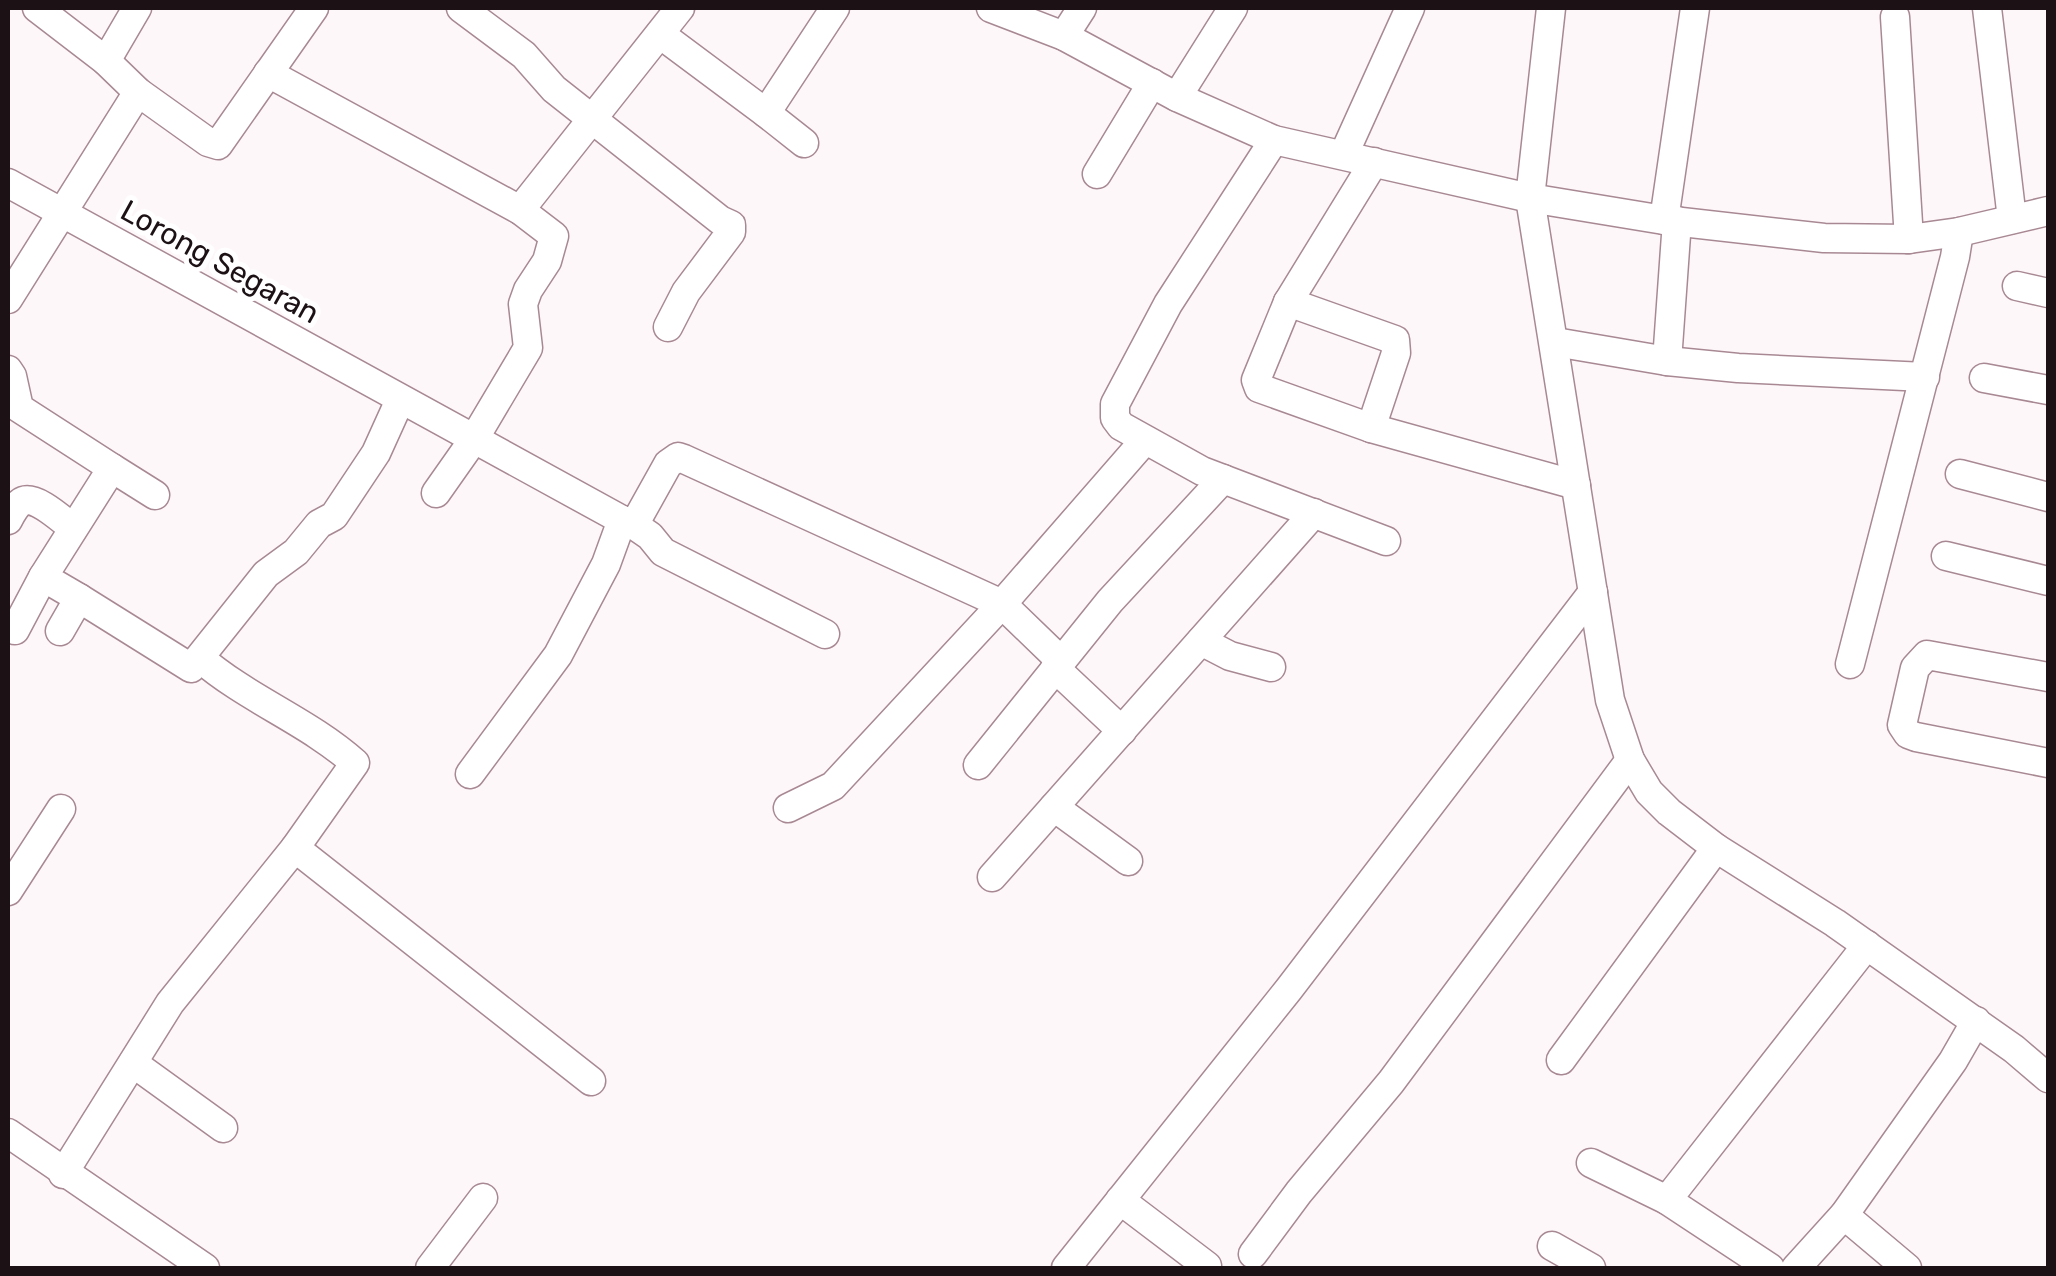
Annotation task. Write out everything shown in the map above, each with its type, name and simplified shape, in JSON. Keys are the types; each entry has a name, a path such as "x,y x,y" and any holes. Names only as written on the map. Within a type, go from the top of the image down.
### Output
{"street":[{"path":"37,8 106,61 138,92 208,142 218,144 314,8"},
{"path":"106,61 136,8"},
{"path":"461,8 524,54 554,89 731,225 731,232 686,292 668,327"},
{"path":"520,210 680,8"},
{"path":"766,113 835,8"},
{"path":"990,8 1064,36 1164,90 1274,140 1530,198 1807,236 1909,239 2048,211"},
{"path":"1064,36 1082,8"},
{"path":"1097,174 1233,8"},
{"path":"1344,154 1410,8"},
{"path":"1551,8 1530,198 1610,700 1630,760 1650,792 1669,812 1716,848 1867,945 2048,1078"},
{"path":"1667,361 1670,220 1695,8"},
{"path":"1987,8 2012,219"},
{"path":"1895,16 1909,239"},
{"path":"660,34 804,142"},
{"path":"268,73 520,210 548,228 555,243 523,304 528,348 474,440 436,492"},
{"path":"8,299 138,92"},
{"path":"1274,140 1168,304 1115,404 1115,418 1145,440 1223,479 1386,541"},
{"path":"1374,162 1288,302 1256,380 1259,388 1371,428 1576,485"},
{"name":"Lorong Segaran","path":"8,183 628,522 650,536 663,552 825,634"},
{"path":"1850,664 1925,377 1958,232"},
{"path":"2018,286 2048,292"},
{"path":"1288,302 1396,340 1396,353 1371,428"},
{"path":"1555,342 1667,361 1738,368 1925,377"},
{"path":"8,370 19,408 155,495"},
{"path":"1984,378 2048,390"},
{"path":"43,578 190,668 266,574 296,552 319,524 334,516 376,453 400,400"},
{"path":"788,808 833,786 1002,604 1145,440"},
{"path":"470,774 558,655 628,522 668,464 678,457 1002,604 1122,731"},
{"path":"15,630 112,468"},
{"path":"1960,474 2048,498"},
{"path":"978,765 1110,601 1223,479"},
{"path":"8,520 20,502 26,500 39,504 74,528"},
{"path":"992,877 1314,514"},
{"path":"1946,556 2048,581"},
{"path":"1066,1268 1288,989 1592,592"},
{"path":"60,632 78,598"},
{"path":"1200,642 1230,656 1271,667"},
{"path":"2048,677 1927,655 1915,668 1902,725 1916,737 2048,762"},
{"path":"63,1174 170,1003 295,848 355,763 200,658"},
{"path":"1253,1254 1391,1082 1630,760"},
{"path":"1054,807 1128,861"},
{"path":"8,890 60,809"},
{"path":"295,848 591,1081"},
{"path":"1560,1060 1716,848"},
{"path":"1668,1200 1867,945"},
{"path":"1796,1268 1844,1215 1976,1022"},
{"path":"132,1063 223,1128"},
{"path":"8,1133 176,1260 205,1268"},
{"path":"1591,1163 1668,1200 1770,1268"},
{"path":"430,1268 483,1198"},
{"path":"1120,1200 1207,1266"},
{"path":"1844,1215 1908,1268"},
{"path":"1552,1246 1591,1268"}]}
